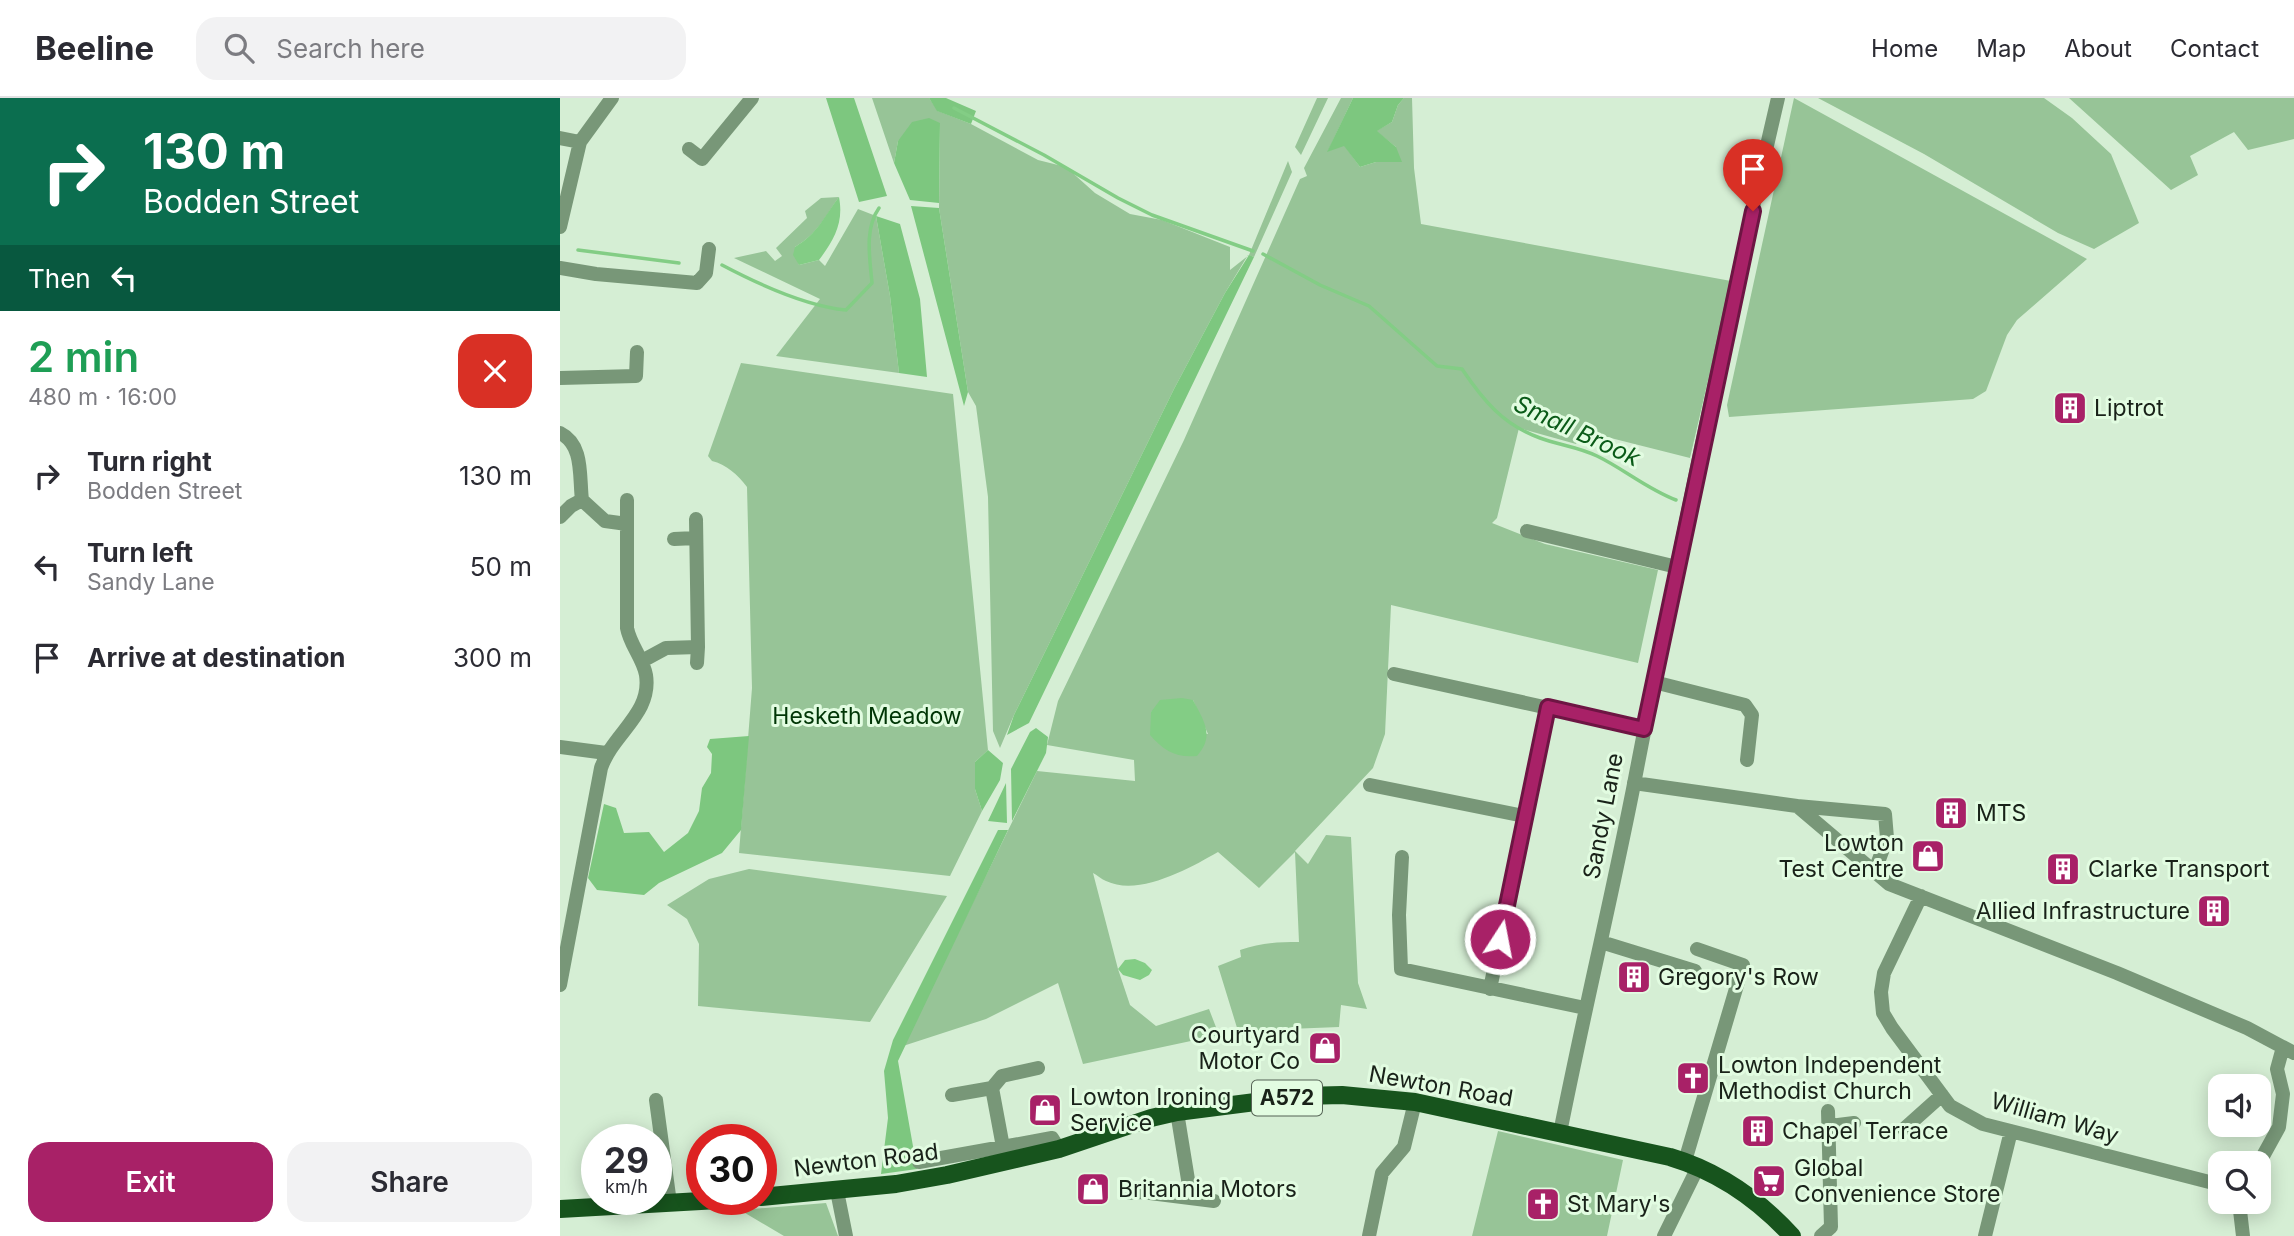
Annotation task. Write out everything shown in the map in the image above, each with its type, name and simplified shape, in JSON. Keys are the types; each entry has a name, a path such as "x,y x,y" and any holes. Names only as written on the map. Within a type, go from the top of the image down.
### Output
{"main road":[{"name":"Newton Road","path":"777,1196 837,1191 947,1175 1059,1149 1177,1112 1302,1096 1342,1095 1415,1102 1560,1132 1692,1164 1752,1199 1772,1214 1792,1236"},
{"path":"560,1209 581,1208"}],"street":[{"path":"560,227 580,142 612,98"},
{"path":"689,149 702,159 752,98"},
{"name":"Sandy Lane","path":"1560,1132 1778,98"},
{"path":"560,138 580,142"},
{"path":"560,268 697,283 706,273 709,248"},
{"path":"560,378 638,381 637,352"},
{"path":"560,433 573,441 577,450 582,500 606,522 627,524"},
{"path":"560,517 582,500"},
{"path":"560,985 565,935 598,779 606,753 643,703 647,679 642,660 627,628 627,500"},
{"path":"696,519 697,663"},
{"path":"1528,531 1677,567"},
{"path":"674,539 696,538"},
{"path":"642,660 666,648 698,647"},
{"path":"1394,674 1644,729"},
{"path":"1654,682 1745,705 1752,715 1747,760"},
{"path":"1490,989 1548,707"},
{"path":"560,747 606,753"},
{"path":"1634,783 1797,806 1885,814 1887,838 1874,873"},
{"path":"1370,785 1524,816"},
{"path":"1797,806 1889,884 2117,973 2247,1028 2289,1050 2277,1069 2283,1094 2279,1126 2266,1151"},
{"path":"1402,858 1399,915 1401,969 1585,1009"},
{"name":"William Way","path":"1921,896 1884,973 1881,992 1883,1013 1950,1106 1983,1124 2208,1182"},
{"path":"1601,942 1695,971"},
{"path":"1664,1236 1692,1164 1743,965 1697,949"},
{"path":"952,1095 992,1088 1002,1076 1038,1068"},
{"path":"992,1088 1003,1147"},
{"path":"1904,1129 1942,1095"},
{"path":"656,1100 659,1124"},
{"path":"1369,1236 1382,1173 1404,1147 1415,1102"},
{"path":"1821,1236 1832,1227 1828,1111"},
{"path":"1177,1112 1191,1198"},
{"path":"1830,1126 1854,1124"},
{"path":"1985,1236 2011,1131"},
{"name":"Newton Road","path":"919,1162 1052,1138 1059,1149"},
{"path":"837,1191 846,1236"},
{"path":"1127,1193 1142,1192 1214,1201"},
{"path":"2240,1214 2243,1236"}],"green space":[{"path":"872,98 929,98 938,111 971,124 1038,160 1066,167 1095,193 1130,214 1162,220 1230,247 1230,270 1247,257 1174,389 1000,748 993,731 988,497 976,406 968,392 939,208 940,123 898,141 894,163"},
{"path":"1317,98 1328,98 1301,155 1295,147"},
{"path":"1341,98 1353,98 1328,151 1344,145 1360,167 1376,162 1396,147 1376,131 1392,122 1398,105 1404,98 1412,98 1414,168 1421,224 1731,281 1690,458 1583,431 1576,444 1519,428 1497,518 1492,523 1545,544 1658,570 1638,663 1391,605 1385,734 1373,768 1295,851 1308,864 1326,835 1351,837 1358,983 1367,1009 1341,1005 1339,1027 1238,1031 1218,966 1241,957 1240,950 1269,943 1299,942 1295,852 1259,888 1218,852 1193,866 1149,883 1119,885 1093,873 1130,1005 1156,1026 1209,1009 1219,1035 1083,1064 1058,983 986,1019 903,1046 1037,771 1135,781 1134,760 1047,745 1058,701 1184,440 1300,179 1307,176 1304,168","holes":["1193,700 1208,734 1151,724 1151,712"]},
{"path":"1794,98 2087,259 2017,320 2007,335 1986,391 1973,399 1729,417 1727,405"},
{"path":"1818,98 2044,98 2072,118 2111,154 2139,223 2094,249 2058,233 1924,154"},
{"path":"2069,98 2294,98 2294,139 2248,150 2234,132 2190,156 2198,175 2171,190"},
{"path":"1288,161 1292,172 1254,257 1249,255"},
{"path":"839,197 815,231 795,247 799,265 819,260 825,266 858,209 876,216 890,296 899,373 776,356 820,299 734,258 766,251 775,261 782,256 776,248 807,218 805,211 821,198"},
{"name":"Hesketh Meadow","path":"741,363 953,394 988,750 975,762 975,789 982,811 950,876 739,853 752,688 747,487 740,478 708,456"},
{"path":"749,869 947,896 870,1022 698,1006 699,944 687,919 667,905 709,879"},
{"path":"1498,1131 1623,1160 1607,1236 1472,1236"},
{"path":"826,1203 838,1236 784,1236 748,1215 777,1215 777,1207"}],"shaded area":[{"path":"826,98 854,98 887,196 859,202"},
{"path":"929,98 946,98 976,111 971,124 937,111"},
{"path":"1353,98 1404,98 1398,105 1392,122 1377,131 1396,147 1402,162 1376,162 1360,167 1344,146 1327,152"},
{"path":"929,118 940,123 939,203 910,200 894,163 898,141 912,122"},
{"path":"839,197 839,223 829,245 819,260 799,265 793,255 795,247 815,231"},
{"path":"911,206 939,208 968,392 964,406"},
{"path":"876,216 900,224 920,299 927,377 899,373 890,296"},
{"path":"1249,255 1254,257 1029,723 1007,735 1014,715 1174,389 1225,293"},
{"path":"1160,700 1193,700 1206,728 1206,742 1197,756 1183,756 1171,752 1150,735 1151,712"},
{"path":"1036,728 1048,737 1046,753 1012,821 1011,769 1030,732"},
{"path":"749,736 741,830 722,853 659,883 644,895 597,890 588,878 604,804 616,808 624,833 649,832 664,852 688,833 699,811 702,788 711,773 712,754 707,747 710,739"},
{"path":"988,750 1003,763 1000,780 982,811 975,789 975,762"},
{"path":"1006,783 1007,823 988,821"},
{"path":"998,830 1008,830 898,1061 917,1169 881,1174 888,1118 884,1071 893,1040"},
{"path":"1135,959 1152,970 1140,980 1123,975 1118,969 1125,960"}],"waterway":[{"name":"Small Brook","path":"954,108 1152,215 1253,251"},
{"path":"722,265 799,299 846,310 872,283 870,235 871,225 879,208"},
{"path":"578,250 679,263"},
{"name":"Small Brook","path":"1263,254 1320,285 1369,306 1437,366 1462,369 1486,401 1515,426 1540,438 1597,456 1676,500"}],"place":[{"name":"Liptrot","path":"2070,408"},
{"name":"MTS","path":"1951,813"},
{"name":"Lowton Test Centre","path":"1928,856"},
{"name":"Clarke Transport","path":"2063,869"},
{"name":"Allied Infrastructure","path":"2214,911"},
{"name":"Gregory's Row","path":"1634,977"},
{"name":"Courtyard Motor Co","path":"1325,1048"},
{"name":"Lowton Independent Methodist Church","path":"1693,1078"},
{"name":"Lowton Ironing Service","path":"1045,1110"},
{"name":"Chapel Terrace","path":"1758,1131"},
{"name":"Global Convenience Store","path":"1769,1181"},
{"name":"Britannia Motors","path":"1093,1189"},
{"name":"St Mary's","path":"1543,1204"}],"route":[{"path":"1500,939 1548,707 1644,729 1753,211"}]}
